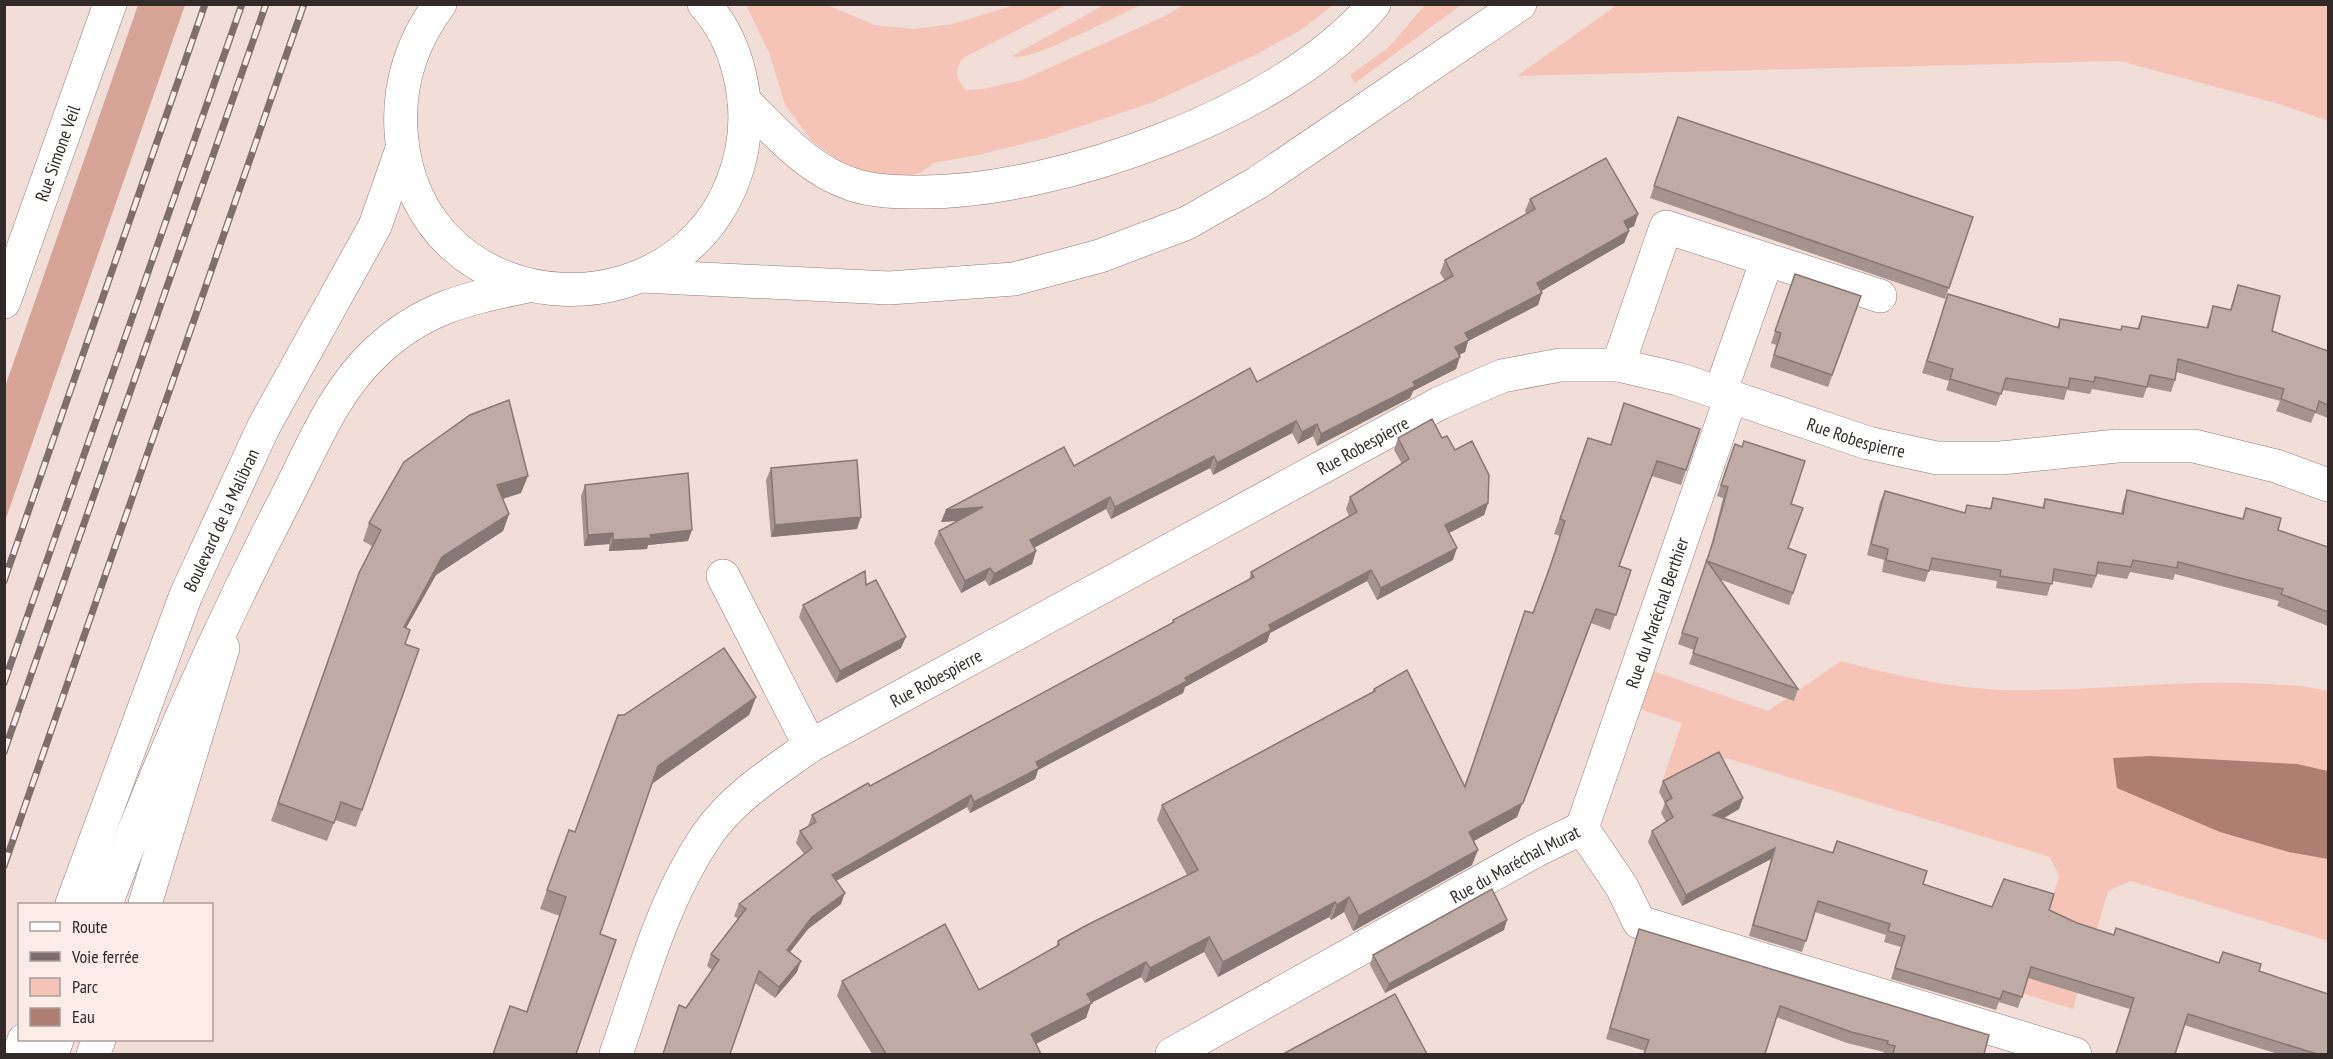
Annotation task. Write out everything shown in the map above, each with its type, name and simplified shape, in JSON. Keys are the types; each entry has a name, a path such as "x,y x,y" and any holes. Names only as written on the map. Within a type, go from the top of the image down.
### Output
{"main road":[{"name":"Rue Simone Veil","path":"8,282 110,4"},
{"path":"440,4 425,25 410,57 403,84 400,121 402,149 412,184 424,210 441,233 478,264 528,286"},
{"path":"106,903 135,826 237,593 336,400 358,369 378,349 443,306 528,286 585,290 641,276 667,263 688,247 726,197 741,153 745,133 744,101 738,70 727,41 704,4"},
{"path":"744,101 805,158 829,176 853,185 881,191 912,192 987,189 1054,176 1109,160 1201,122 1256,95 1308,63 1358,24 1374,4"},
{"path":"641,276 889,288 1014,279 1101,256 1187,223 1257,183 1520,4"},
{"name":"Boulevard de la Malibran","path":"72,903 152,682 191,584 264,426 375,226 402,149"},
{"path":"1618,365 1666,227 1880,296"},
{"name":"Rue du Maréchal Berthier","path":"1582,828 1726,395 1767,260"},
{"name":"Rue Robespierre","path":"616,1054 671,897 708,834 748,790 810,746 1440,402 1502,376 1560,365 1618,365 1678,379 1868,443 1937,458 2001,458 2117,446 2194,446 2276,466 2328,484"},
{"path":"723,576 810,746"},
{"path":"145,903 209,699 237,593"},
{"name":"Rue du Maréchal Murat","path":"1172,1054 1535,851 1582,828 1622,887 1639,922 2075,1054"}],"green space":[{"path":"746,5 827,5 875,25 914,29 953,24 1014,5 1066,5 963,58 957,75 966,90 983,89 1022,80 1161,18 1184,5 1333,5 1301,30 1253,56 1151,103 1046,138 978,155 933,163 922,172 906,178 889,179 846,166 812,141 785,105 770,55"},
{"path":"1104,5 1140,5 1053,46 1020,57 1012,56"},
{"path":"1425,5 1461,5 1355,83 1350,75 1389,47"},
{"path":"1617,5 2328,5 2328,121 2279,104 2120,61 1517,76"},
{"path":"1841,661 1932,682 2002,690 2235,683 2297,686 2328,691 2328,941 2131,881 2108,891 2073,1009 2022,993 2059,876 2050,857 1726,758 1659,791 1682,723 1640,709 1653,671 1768,711"}],"shaded area":[{"path":"138,5 185,5 5,521 5,387"}],"water":[{"path":"2150,756 2297,764 2328,771 2328,859 2289,852 2220,832 2117,788 2113,758"}],"building":[{"path":"1678,117 1973,217 1949,288 1654,186"},
{"path":"1606,158 1638,214 1624,221 1629,231 1537,283 1542,293 1465,333 1469,340 1455,347 1460,357 1413,382 1415,386 1321,434 1317,424 1302,432 1296,421 1217,463 1214,456 1115,507 1110,497 1030,540 1036,551 994,574 990,568 965,581 939,531 983,507 946,510 1064,447 1074,466 1250,368 1257,382 1453,276 1445,260 1535,209 1530,199"},
{"path":"1795,274 1861,296 1832,375 1774,355 1781,333 1775,331"},
{"path":"2238,285 2280,296 2272,331 2328,351 2328,405 2319,401 2316,412 2281,399 2284,389 2178,359 2175,380 2150,375 2147,387 2095,377 2094,382 2070,378 2068,388 2006,378 2001,394 1950,379 1953,369 1927,361 1948,294 2059,328 2060,319 2121,330 2122,326 2139,329 2142,316 2208,328 2213,306 2231,310"},
{"path":"509,400 528,476 497,485 509,514 442,557 404,627 410,630 405,644 419,649 362,810 341,802 334,823 278,803 359,573 381,530 369,523 404,462 470,415"},
{"path":"1624,403 1700,429 1686,470 1657,461 1619,566 1631,570 1616,615 1596,609 1523,803 1469,832 1478,850 1359,916 1349,897 1337,905 1335,902 1223,962 1209,937 1150,968 1146,962 1087,994 1092,1003 1031,1034 1041,1054 886,1054 842,981 945,924 979,990 1059,945 1058,941 1087,925 1198,870 1162,805 1375,691 1374,689 1407,670 1465,787 1525,611 1533,613 1550,567 1565,521 1560,519 1588,438 1611,445"},
{"path":"1432,419 1442,438 1447,436 1455,450 1472,441 1489,475 1488,503 1445,525 1457,548 1381,588 1371,570 1269,625 1271,630 1185,678 1187,681 1036,762 1039,768 974,802 971,795 832,875 845,893 812,917 787,950 801,961 779,987 759,971 730,1054 663,1054 679,1005 686,1008 719,960 711,954 746,909 739,904 812,848 800,831 816,822 812,815 868,783 870,786 1174,622 1173,620 1254,577 1251,572 1357,512 1350,497 1409,459 1398,438"},
{"path":"1744,441 1805,461 1791,504 1803,508 1788,548 1806,555 1793,593 1707,561 1798,689 1693,653 1698,638 1682,633 1713,542 1728,487 1721,485 1735,444 1742,447"},
{"path":"857,460 861,517 775,525 771,468"},
{"path":"688,473 692,530 650,535 651,538 613,540 613,533 588,535 585,485"},
{"path":"2127,490 2243,519 2246,508 2281,518 2278,530 2328,547 2328,612 2281,594 2283,589 2178,562 2177,568 2133,560 2131,567 2098,562 2096,576 2054,569 2052,584 2000,576 2001,570 1932,558 1929,571 1886,560 1888,549 1871,544 1885,491 1965,513 1967,505 1991,509 1993,498 2044,508 2045,499 2123,514"},
{"path":"865,571 866,585 876,580 906,637 840,671 803,605"},
{"path":"724,648 756,697 658,766 600,934 616,940 576,1054 493,1054 510,1006 527,1012 566,897 547,890 569,830 575,832 618,715 624,715"},
{"path":"1719,752 1743,798 1713,815 1833,853 1837,841 1927,871 1923,884 1992,907 2004,879 2054,894 2049,910 2077,923 2114,935 2116,928 2219,963 2223,952 2261,964 2259,971 2328,994 2328,1054 2317,1054 2188,1014 2175,1054 2116,1054 2134,998 2031,967 2022,997 2003,991 2000,999 1895,968 1905,936 1888,931 1890,924 1818,901 1806,941 1753,925 1775,848 1686,895 1652,831 1673,817 1665,802 1672,798 1663,781"},
{"path":"1492,889 1507,920 1389,984 1373,955"},
{"path":"1639,929 1989,1035 1984,1054 1893,1054 1895,1046 1887,1044 1888,1041 1851,1032 1780,1006 1765,1054 1644,1054 1649,1040 1610,1028"},
{"path":"1395,994 1427,1054 1283,1054"}],"railway":[{"path":"4,581 205,4"},
{"path":"4,683 242,4"},
{"path":"4,752 266,4"},
{"path":"4,866 304,4"}]}
